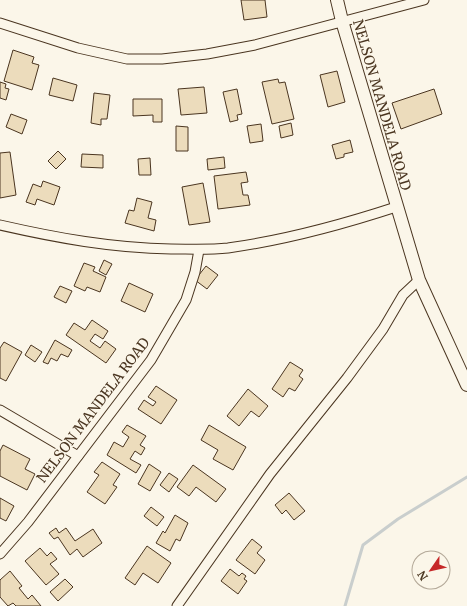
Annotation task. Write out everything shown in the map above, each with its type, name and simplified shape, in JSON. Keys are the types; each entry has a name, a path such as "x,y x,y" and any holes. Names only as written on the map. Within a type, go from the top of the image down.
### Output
{"street":[{"name":"NELSON MANDELA ROAD","path":"0,225 57,238 96,244 199,250 227,248 279,240 316,231 396,207 337,0"},
{"path":"0,23 78,48 113,56 127,58 162,58 207,54 255,45 306,32 342,20 424,0"},
{"path":"396,207 419,280 467,385"},
{"name":"NELSON MANDELA ROAD","path":"0,554 28,522 151,360 186,300 195,272 199,250"},
{"path":"177,606 279,462 347,378 383,329 403,295 419,280"},
{"path":"0,410 78,456"}],"building":[{"path":"241,0 265,0 267,17 244,20"},
{"path":"13,50 34,57 32,63 39,65 32,90 4,81"},
{"path":"337,71 345,102 328,107 320,75"},
{"path":"53,78 77,85 73,101 49,95"},
{"path":"278,79 279,83 285,82 294,119 272,124 262,82"},
{"path":"0,82 6,84 5,88 9,89 6,100 0,98"},
{"path":"204,87 207,113 181,115 178,89"},
{"path":"237,89 242,114 237,115 238,120 230,122 223,92"},
{"path":"434,89 442,114 401,129 392,103"},
{"path":"94,93 110,95 107,119 101,119 101,125 91,123"},
{"path":"133,99 162,99 162,122 153,122 153,115 133,116"},
{"path":"11,114 27,120 22,134 6,127"},
{"path":"291,123 293,135 281,138 279,126"},
{"path":"261,124 263,141 250,143 247,126"},
{"path":"176,126 188,127 188,151 176,151"},
{"path":"350,140 353,152 344,154 344,157 336,159 332,145"},
{"path":"58,151 66,159 56,169 48,161"},
{"path":"10,152 16,195 0,198 0,153"},
{"path":"82,154 103,155 103,168 81,167"},
{"path":"224,157 225,168 208,170 207,159"},
{"path":"150,158 151,175 139,175 138,159"},
{"path":"246,172 248,182 241,183 243,195 248,195 250,205 218,209 214,176"},
{"path":"43,181 60,187 54,205 37,199 35,205 26,202 33,184 41,187"},
{"path":"203,183 210,222 189,225 182,187"},
{"path":"137,198 152,202 148,218 156,220 154,231 125,223 129,210 134,211"},
{"path":"104,260 112,264 106,275 99,271"},
{"path":"84,263 95,267 93,271 106,277 100,292 87,287 85,291 74,286"},
{"path":"206,266 218,275 207,289 195,280"},
{"path":"129,283 153,294 145,312 121,301"},
{"path":"60,286 72,291 66,303 54,297"},
{"path":"92,320 108,331 103,339 95,334 90,341 100,348 105,341 116,349 106,363 66,335 74,323 85,330"},
{"path":"55,340 72,350 68,357 61,354 57,361 51,358 48,364 43,362"},
{"path":"4,342 22,352 6,381 0,378 0,348"},
{"path":"31,345 42,352 35,362 25,355"},
{"path":"290,362 303,370 299,376 303,379 295,391 289,388 283,397 272,389"},
{"path":"156,386 177,400 161,424 138,409 144,400 153,406 156,402 148,397"},
{"path":"248,389 268,406 259,417 251,411 239,426 227,416"},
{"path":"127,425 146,436 140,445 145,448 141,455 135,451 130,459 141,465 136,473 107,455 114,442 123,447 129,437 122,432"},
{"path":"209,425 246,447 233,470 213,459 218,450 201,440"},
{"path":"3,445 30,459 25,469 35,474 27,490 0,476 0,451"},
{"path":"102,462 120,474 113,485 117,487 105,504 87,492 99,475 94,472"},
{"path":"149,464 161,472 150,491 138,484"},
{"path":"193,465 226,489 216,502 196,487 189,496 177,487"},
{"path":"169,473 178,479 169,492 160,485"},
{"path":"289,493 305,511 294,520 286,510 282,514 275,505"},
{"path":"0,498 14,506 6,521 0,518"},
{"path":"151,507 164,517 157,526 144,516"},
{"path":"175,515 188,523 180,541 176,539 170,551 156,543 163,531 165,533"},
{"path":"56,528 59,533 66,528 75,541 93,529 102,543 83,557 77,549 70,555 58,537 54,539 49,533"},
{"path":"252,539 262,547 257,553 265,560 255,574 236,560"},
{"path":"147,546 171,563 158,583 143,573 135,585 125,578"},
{"path":"40,548 47,556 51,552 57,559 50,564 59,574 46,585 25,561"},
{"path":"230,569 239,576 242,573 246,576 244,579 247,581 238,594 221,581"},
{"path":"10,571 22,586 19,588 28,599 32,595 41,606 16,606 13,603 8,606 0,597 0,580"},
{"path":"65,579 73,587 58,601 50,592"}],"waterway":[{"path":"345,606 363,545 398,519 467,477"}]}
